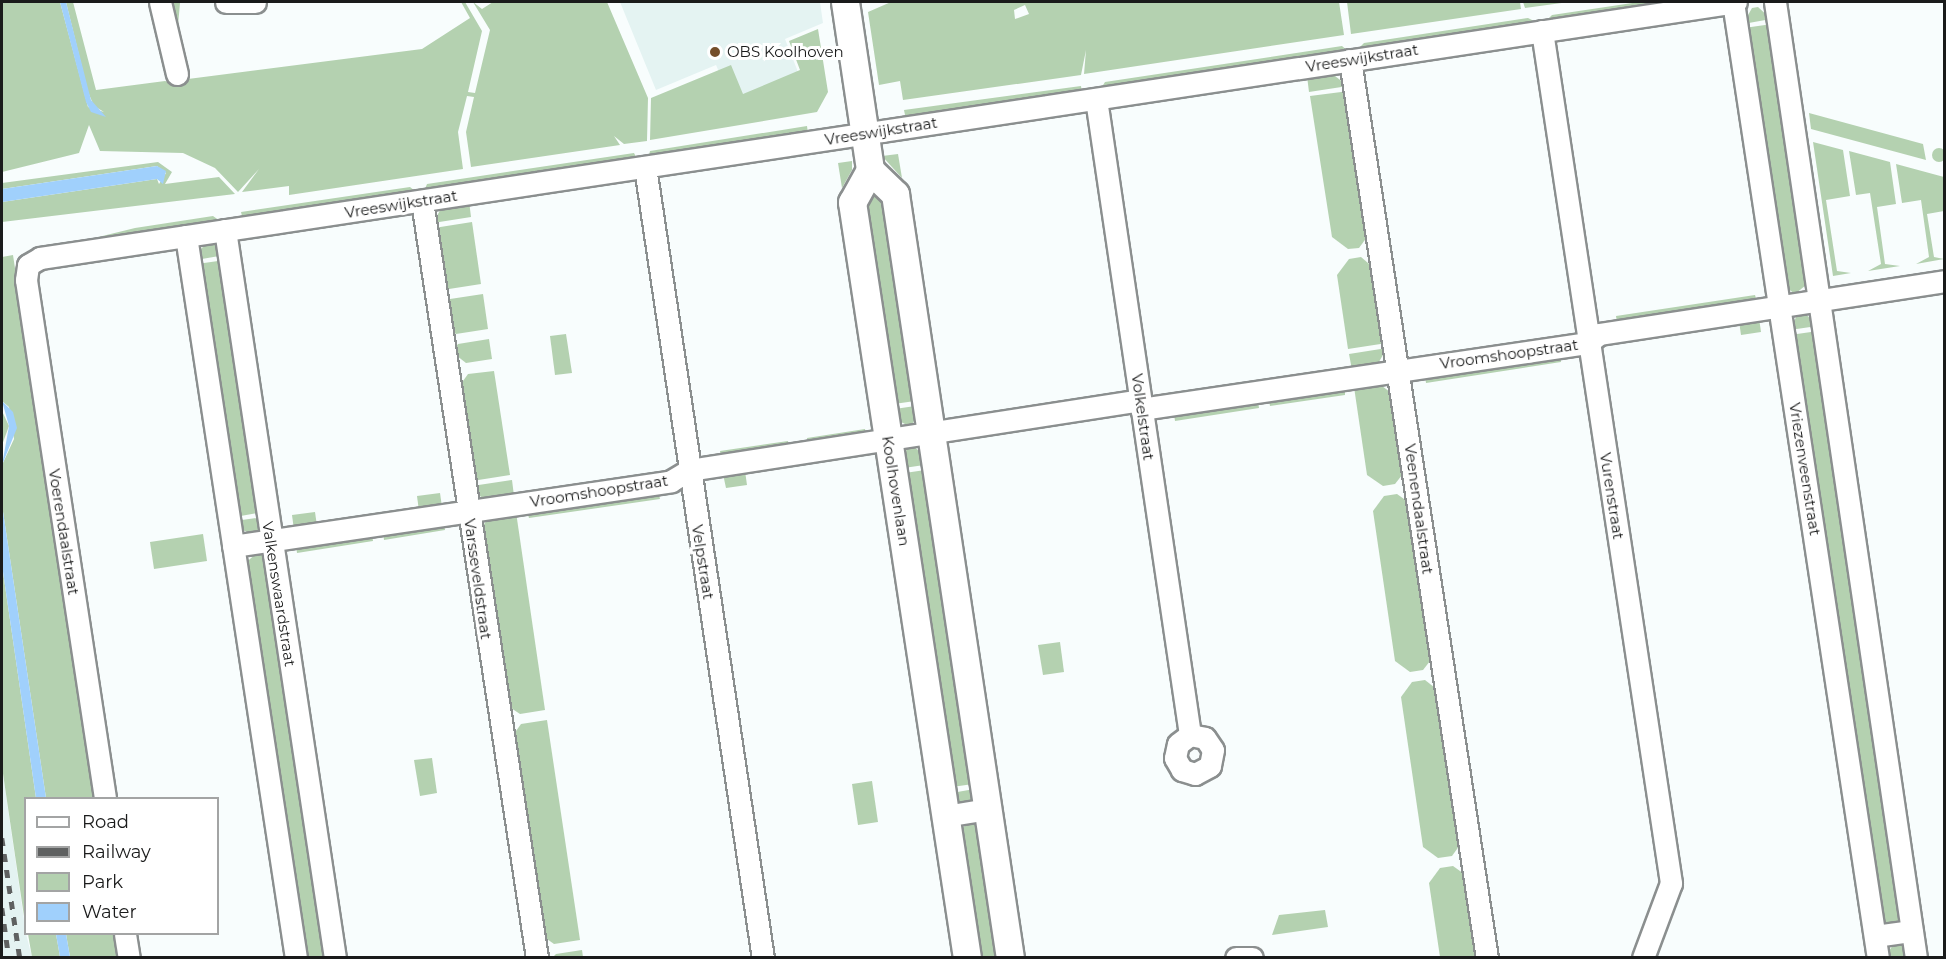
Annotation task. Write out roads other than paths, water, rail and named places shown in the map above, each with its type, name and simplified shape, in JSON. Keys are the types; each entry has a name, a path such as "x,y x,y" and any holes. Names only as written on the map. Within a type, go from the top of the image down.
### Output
{"street":[{"path":"160,2 177,74"},
{"path":"226,2 255,2"},
{"path":"845,2 870,170 896,194 1010,957"},
{"name":"Vreeswijkstraat","path":"28,265 40,258 1735,2"},
{"name":"Vriezenveenstraat","path":"1735,2 1878,957"},
{"path":"1775,2 1916,957"},
{"name":"Vurenstraat","path":"1542,31 1671,883 1643,957"},
{"name":"Veenendaalstraat","path":"1350,60 1487,957"},
{"name":"Volkelstraat","path":"1095,99 1190,735"},
{"name":"Velpstraat","path":"645,167 763,957"},
{"name":"Koolhovenlaan","path":"870,170 852,202 966,957"},
{"name":"Varsseveldstraat","path":"422,201 537,957"},
{"name":"Valkenswaardstraat","path":"225,230 335,957"},
{"path":"186,236 296,957"},
{"name":"Voerendaalstraat","path":"28,265 26,280 105,797"},
{"name":"Vroomshoopstraat","path":"233,546 671,481 689,470 1141,404 1588,343 1599,334 1944,281"},
{"path":"945,816 988,809"},
{"path":"1875,936 1912,931"},
{"path":"125,935 129,957"},
{"path":"1236,957 1252,957"}],"water":[{"path":"60,2 66,2 91,100 106,117 91,112 86,102"},
{"path":"157,166 166,171 163,184 157,179 2,202 2,189"},
{"path":"2,401 13,412 17,428 2,465 9,426"},
{"path":"2,505 46,797 36,797 2,565"},
{"path":"56,935 66,935 70,957 60,957"}],"railway":[{"path":"2,838 20,958"},
{"path":"2,908 9,958"}],"place":[{"name":"OBS Koolhoven","path":"715,52"}]}
